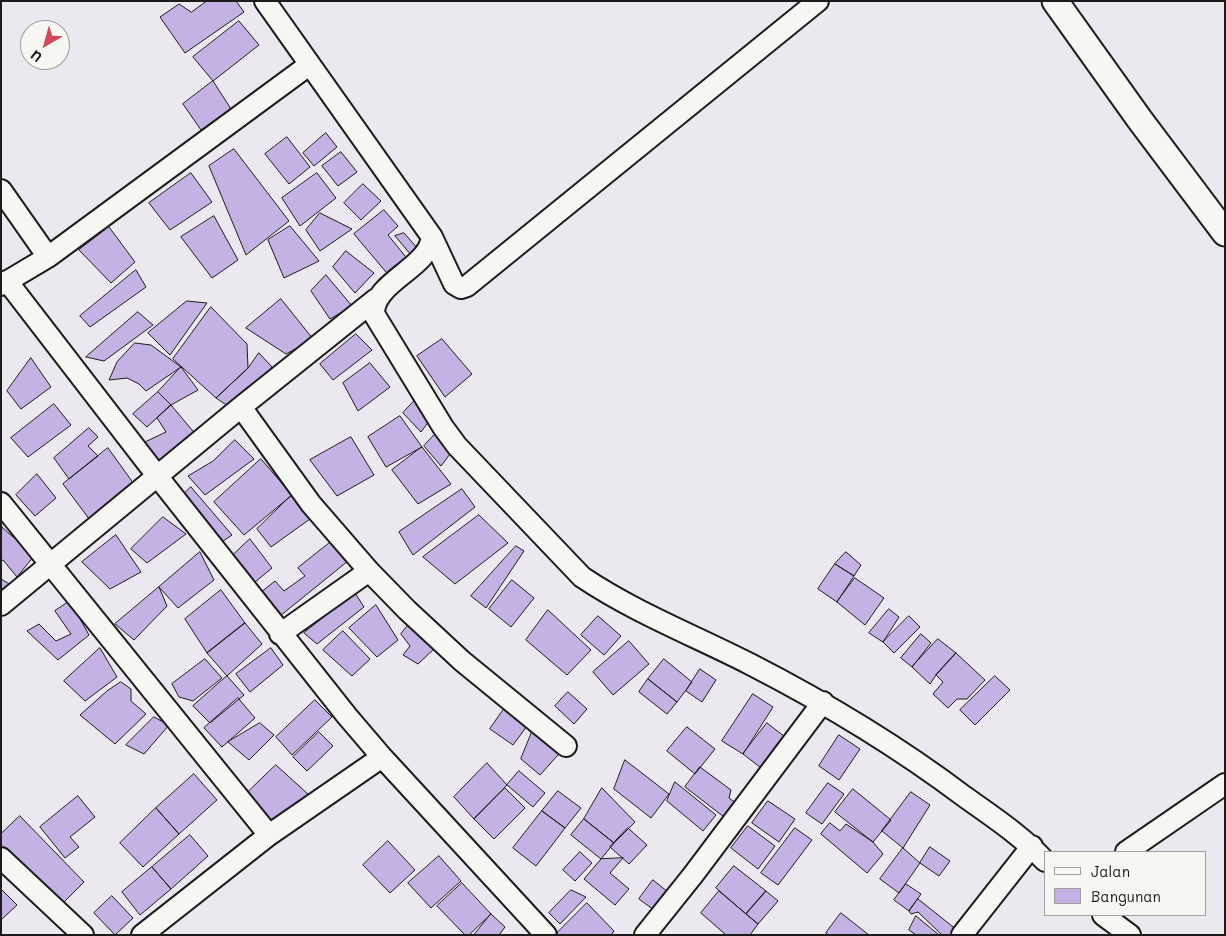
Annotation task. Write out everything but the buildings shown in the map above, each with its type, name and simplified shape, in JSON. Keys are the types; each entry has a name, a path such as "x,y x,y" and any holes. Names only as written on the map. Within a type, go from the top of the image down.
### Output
{"street":[{"path":"265,1 432,237 454,284 461,288 467,286 818,1"},
{"path":"1055,1 1225,234"},
{"path":"309,65 48,257 4,283 158,476 280,634 382,757 546,935"},
{"path":"1,190 48,257"},
{"path":"1,605 241,407 376,299 429,248 432,237"},
{"path":"376,299 374,314 377,321 447,434 582,577 603,591 649,615 823,702 882,738 938,777 1038,854 962,935"},
{"path":"241,407 310,504 369,571 407,610 462,661 566,746"},
{"path":"1,503 269,835"},
{"path":"280,634 369,571"},
{"path":"645,935 693,875 823,702"},
{"path":"142,935 269,835 382,757"},
{"path":"1127,851 1225,784"},
{"path":"1,858 83,935"},
{"path":"1104,916 1130,935"}]}
